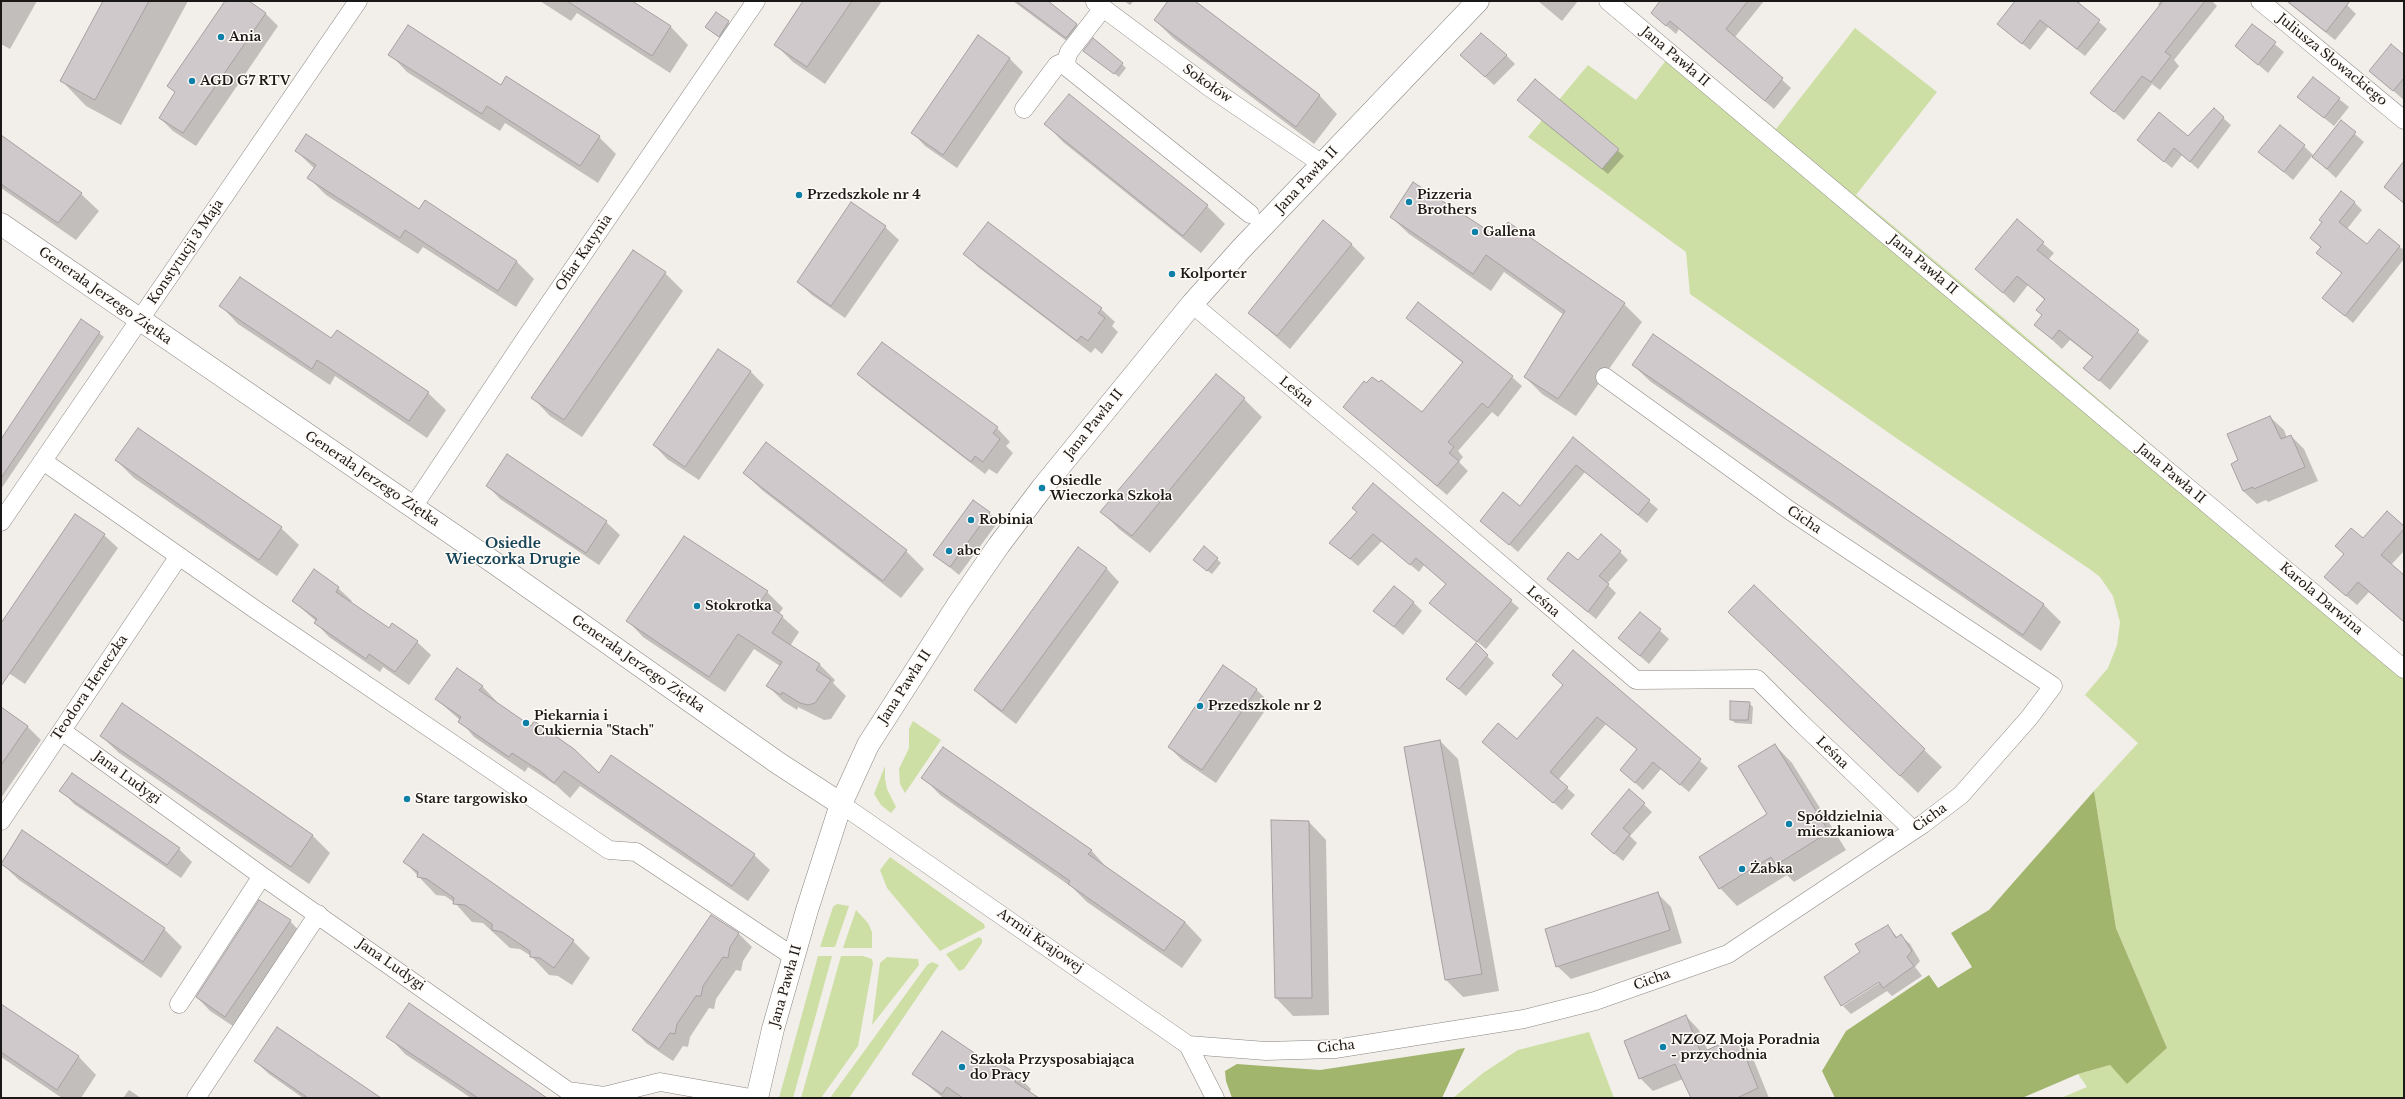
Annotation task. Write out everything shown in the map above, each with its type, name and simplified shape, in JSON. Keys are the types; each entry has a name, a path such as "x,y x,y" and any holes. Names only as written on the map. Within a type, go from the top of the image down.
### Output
{"street":[{"name":"Konstytucji 3 Maja","path":"1,522 140,320 250,156 358,1"},
{"name":"Ofiar Katynia","path":"414,507 756,1"},
{"name":"Jana Pawła II","path":"1608,1 2238,530"},
{"name":"Juliusza Słowackiego","path":"2260,1 2404,120"},
{"name":"Sokołów","path":"1099,4 1209,87 1322,164"},
{"path":"1099,4 1069,52 1066,61 1068,68 1250,214"},
{"name":"Jana Pawła II","path":"757,1098 773,1029 822,862 841,804 868,745 999,545 1042,488 1192,304 1469,4"},
{"path":"1024,109 1057,65 1066,61"},
{"name":"Generała Jerzego Ziętka","path":"1,224 414,507 778,763 841,804"},
{"name":"Leśna","path":"1192,304 1380,461 1636,680 1757,679 1799,722 1913,830"},
{"name":"Cicha","path":"1188,1045 1266,1051 1335,1049 1524,1019 1595,1001 1728,954 1913,830 1961,795 2029,718 2053,686 1789,510 1605,378"},
{"path":"43,461 609,850 636,852 794,957"},
{"name":"Karola Darwina","path":"2238,530 2404,669"},
{"name":"Teodora Heneczka","path":"1,821 180,556"},
{"name":"Jana Ludygi","path":"62,731 262,876 568,1091 604,1096 660,1082 751,1098"},
{"name":"Armii Krajowej","path":"841,804 1188,1045 1215,1098"},
{"path":"179,1004 262,876"},
{"path":"196,1098 318,914"}],"green space":[{"path":"1855,28 1937,92 1856,195 2005,319 2404,661 2404,1098 2061,1098 2087,1087 2078,1074 2110,1065 2127,1083 2167,1048 2116,928 2094,791 2138,743 2085,695 2108,668 2117,645 2120,622 2113,596 2100,577 2091,570 1899,440 1690,294 1686,252 1528,137 1588,65 1636,100 1676,47 1776,129"},
{"path":"913,721 941,740 905,793 900,784 899,769 909,748 909,729"},
{"path":"885,766 887,789 896,807 891,813 881,805 874,794"},
{"path":"2094,791 2116,928 2167,1048 2127,1084 2110,1065 2078,1074 2022,1098 1835,1098 1822,1071 1846,1031 1929,975 1938,988 1972,967 1951,933 1989,910"},
{"path":"890,857 984,924 985,928 940,951 887,888 880,870"},
{"path":"837,904 849,906 835,947 820,947 833,907"},
{"path":"856,910 868,923 872,932 872,948 843,948"},
{"path":"979,937 982,939 982,943 964,969 959,971 946,954"},
{"path":"818,956 832,956 793,1098 779,1098"},
{"path":"841,956 863,956 872,959 873,963 858,1046 821,1098 801,1098"},
{"path":"887,957 918,959 919,965 872,1025 880,963"},
{"path":"932,962 939,965 849,1098 830,1098 927,965"},
{"path":"1589,1032 1614,1098 1453,1098 1483,1073 1518,1050"},
{"path":"1465,1048 1442,1098 1232,1098 1226,1081 1225,1071 1237,1064 1320,1070"}],"building":[{"path":"103,1 149,1 95,100 60,81"},
{"path":"225,1 249,1 266,13 183,133 159,118 175,92 167,86"},
{"path":"567,1 632,1 671,26 652,56"},
{"path":"803,1 852,1 807,67 774,45"},
{"path":"1016,1 1048,1 1077,24 1066,38"},
{"path":"1168,1 1195,1 1320,95 1296,127 1154,20"},
{"path":"1660,1 1748,1 1726,29 1783,78 1765,101 1670,21 1666,26 1651,13"},
{"path":"2015,1 2076,1 2100,20 2077,49 2040,20 2022,44 1997,24"},
{"path":"2163,1 2205,1 2165,52 2171,56 2151,82 2142,76 2114,112 2090,93"},
{"path":"2287,1 2350,1 2326,32"},
{"path":"716,12 729,21 719,37 705,27"},
{"path":"2252,24 2276,42 2258,65 2235,46"},
{"path":"408,25 501,85 506,76 600,136 580,166 487,106 482,114 388,55"},
{"path":"1481,33 1507,55 1485,77 1460,55"},
{"path":"978,35 1010,58 943,155 911,133"},
{"path":"1093,38 1123,63 1114,74 1083,51"},
{"path":"2391,44 2404,55 2404,78 2393,91 2369,71"},
{"path":"2313,77 2340,98 2324,118 2297,97"},
{"path":"1535,79 1619,149 1602,169 1517,100"},
{"path":"1069,94 1208,205 1183,236 1044,124"},
{"path":"2214,108 2224,117 2190,162 2174,148 2164,162 2137,140 2159,112 2188,136"},
{"path":"2341,120 2356,132 2327,169 2312,157"},
{"path":"2280,125 2305,145 2284,172 2258,152"},
{"path":"306,134 419,209 425,200 517,261 498,291 405,230 400,238 307,178 316,165 295,151"},
{"path":"1,135 82,193 58,223 1,184"},
{"path":"2404,161 2404,203 2384,187"},
{"path":"1413,182 1498,237 1508,222 1625,303 1558,399 1524,377 1565,311 1486,255 1473,274 1390,217"},
{"path":"2341,191 2355,202 2339,222 2367,244 2379,229 2400,246 2345,316 2322,298 2342,273 2316,253 2321,247 2310,238 2322,222 2319,220"},
{"path":"851,202 886,226 831,306 797,282"},
{"path":"2017,219 2044,242 2037,250 2139,330 2099,381 2083,368 2093,357 2059,330 2052,339 2034,325 2042,315 2036,310 2045,299 2017,276 2003,293 1975,269"},
{"path":"1323,220 1352,244 1277,336 1248,313"},
{"path":"988,222 1102,308 1098,313 1105,318 1088,341 1081,336 1077,341 963,254"},
{"path":"633,250 666,272 564,420 531,398"},
{"path":"240,277 331,338 337,330 429,392 409,421 317,360 312,369 219,306"},
{"path":"1418,302 1513,376 1488,408 1482,403 1448,442 1454,447 1449,453 1459,461 1437,486 1343,407 1364,381 1366,383 1372,377 1379,382 1381,380 1422,412 1463,362 1406,318"},
{"path":"81,319 100,332 1,478 1,439"},
{"path":"1653,334 2044,604 2023,635 1632,365"},
{"path":"882,342 998,427 993,433 1000,439 983,462 975,456 971,462 857,374"},
{"path":"718,349 751,371 685,467 653,445"},
{"path":"1216,374 1245,398 1132,536 1100,512"},
{"path":"2270,416 2281,439 2291,435 2305,467 2254,489 2253,487 2243,491 2231,464 2238,460 2227,434"},
{"path":"138,428 282,527 259,560 115,460"},
{"path":"1573,437 1650,500 1638,515 1576,465 1509,545 1480,521 1503,492 1520,506"},
{"path":"766,442 907,550 883,581 743,473"},
{"path":"507,454 607,521 586,553 486,486"},
{"path":"1373,483 1512,600 1477,642 1429,603 1446,584 1416,558 1410,565 1373,534 1350,559 1329,543 1357,512 1352,508"},
{"path":"973,500 990,512 950,567 933,555"},
{"path":"2387,511 2404,526 2404,529 2381,555 2404,575 2404,622 2358,582 2346,596 2324,577 2344,554 2335,546 2351,528 2363,538"},
{"path":"75,514 105,534 1,686 1,623"},
{"path":"1601,534 1621,551 1599,576 1609,584 1588,612 1547,579 1568,552 1578,560"},
{"name":"Stokrotka","path":"684,536 768,591 761,601 783,616 772,633 820,664 816,670 831,680 815,703 808,705 800,703 782,692 781,695 766,686 782,662 738,634 709,677 626,621"},
{"path":"1204,546 1218,558 1207,571 1193,560"},
{"path":"1078,547 1107,568 1002,711 974,690"},
{"path":"314,569 339,587 336,592 389,628 392,623 418,641 395,672 369,654 366,659 314,623 317,619 292,601"},
{"path":"1754,585 1925,749 1900,776 1728,612"},
{"path":"1394,586 1414,602 1394,627 1373,611"},
{"path":"1640,612 1661,629 1640,656 1618,638"},
{"path":"1476,643 1488,655 1459,689 1446,679"},
{"path":"1573,650 1701,759 1680,785 1653,762 1635,783 1620,770 1637,749 1597,717 1550,772 1568,787 1553,803 1482,742 1498,723 1517,739 1563,685 1552,675"},
{"path":"1223,665 1257,689 1202,770 1168,747"},
{"path":"457,668 483,686 479,690 531,726 534,721 574,749 599,773 611,755 755,854 732,886 564,771 554,783 540,771 512,753 509,757 458,722 461,717 435,699"},
{"path":"1730,701 1750,702 1748,720 1730,720"},
{"path":"122,703 313,835 291,867 100,736"},
{"path":"1,707 28,726 1,765"},
{"path":"1440,740 1482,974 1445,980 1404,747"},
{"path":"1775,744 1829,832 1776,865 1771,857 1719,889 1699,857 1767,814 1738,766"},
{"path":"943,747 1092,850 1088,854 1185,922 1164,951 1068,884 1070,881 921,778"},
{"path":"72,773 180,848 167,865 59,791"},
{"path":"1629,789 1645,803 1623,828 1630,834 1614,854 1591,834"},
{"path":"1271,820 1309,821 1312,998 1275,998"},
{"path":"22,830 165,928 143,962 1,864"},
{"path":"423,834 574,940 554,968 540,958 530,957 530,951 502,932 492,930 492,924 465,905 453,904 454,898 427,879 417,877 418,872 403,862"},
{"path":"1658,892 1670,930 1556,967 1545,929"},
{"path":"259,900 291,920 225,1017 196,997"},
{"path":"711,915 739,933 730,947 728,958 723,957 703,986 701,996 696,996 677,1024 675,1034 670,1033 659,1049 632,1030"},
{"path":"1888,925 1896,938 1901,934 1912,951 1907,957 1914,966 1883,988 1879,982 1841,1006 1824,977 1860,952 1855,944"},
{"path":"409,1003 547,1098 478,1098 386,1037"},
{"path":"1,1004 79,1056 57,1090 1,1052"},
{"path":"1686,1015 1701,1053 1737,1036 1758,1088 1737,1098 1691,1098 1675,1064 1639,1079 1624,1041"},
{"path":"277,1027 381,1098 308,1098 254,1061"},
{"path":"942,1031 995,1067 998,1062 1018,1075 1015,1082 1039,1098 963,1098 947,1087 942,1094 912,1074"}],"place":[{"name":"Ania","path":"221,37"},
{"name":"AGD G7 RTV","path":"192,81"},
{"name":"Przedszkole nr 4","path":"799,195"},
{"name":"Pizzeria Brothers","path":"1409,202"},
{"name":"Gallena","path":"1475,232"},
{"name":"Kolporter","path":"1172,274"},
{"name":"Osiedle Wieczorka Szkoła","path":"1042,488"},
{"name":"Robinia","path":"971,520"},
{"name":"abc","path":"949,551"},
{"name":"Stokrotka","path":"697,606"},
{"name":"Przedszkole nr 2","path":"1200,706"},
{"name":"Piekarnia i Cukiernia \"Stach\"","path":"526,723"},
{"name":"Stare targowisko","path":"407,799"},
{"name":"Spółdzielnia mieszkaniowa","path":"1789,824"},
{"name":"Żabka","path":"1742,869"},
{"name":"NZOZ Moja Poradnia - przychodnia","path":"1663,1047"},
{"name":"Szkoła Przysposabiająca do Pracy","path":"962,1067"}],"district":[{"name":"Osiedle Wieczorka Drugie","path":"513,552"}]}
